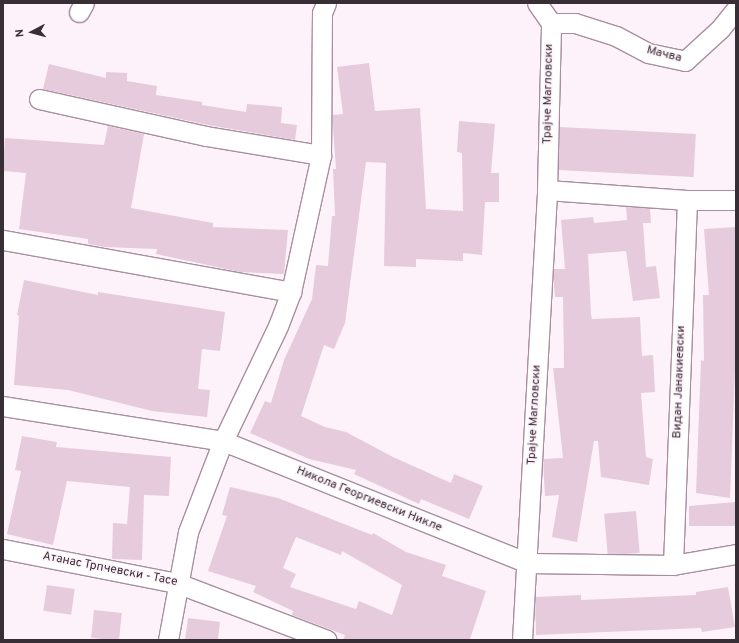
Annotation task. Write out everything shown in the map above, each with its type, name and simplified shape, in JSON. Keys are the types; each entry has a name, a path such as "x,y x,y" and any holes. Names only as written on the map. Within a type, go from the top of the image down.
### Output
{"street":[{"path":"168,640 177,583 188,532 223,441 278,326 291,292 321,155 322,12 326,3"},
{"path":"537,3 551,23"},
{"name":"Мачва","path":"551,23 575,23 616,36 648,53 685,61 720,29 736,9"},
{"name":"Трајче Магловски","path":"522,640 528,563 547,190 551,23"},
{"path":"39,99 206,136 321,155"},
{"path":"547,190 687,200 736,200"},
{"name":"Видан Јанакиевски","path":"673,565 687,200"},
{"path":"3,240 291,292"},
{"name":"Никола Георгиевски Никле","path":"3,406 223,441 528,563 673,565 736,554"},
{"name":"Атанас Трпчевски - Тасе","path":"3,549 177,583 327,640"}],"building":[{"path":"369,63 375,111 420,108 426,209 463,211 462,153 457,152 459,121 495,124 491,173 499,173 499,202 485,202 482,255 463,253 463,261 416,259 416,267 384,266 386,163 366,162 345,323 334,349 324,345 301,416 325,427 346,432 393,457 451,483 454,474 483,486 469,519 421,499 419,504 354,474 356,470 309,459 250,433 265,401 271,403 284,360 312,299 316,265 328,266 332,216 335,216 333,169 336,169 332,115 343,114 337,67"},
{"path":"49,64 106,78 106,72 127,73 127,81 157,86 156,95 202,102 202,105 246,112 247,104 282,107 281,123 297,125 295,140 208,125 43,89"},
{"path":"108,126 144,134 131,208 213,223 213,227 288,230 284,274 240,272 156,254 157,249 105,247 88,244 88,239 19,229 26,173 3,171 5,138 104,145"},
{"path":"560,127 696,134 694,177 558,170"},
{"path":"626,207 650,208 651,223 643,223 646,267 656,266 660,298 633,301 626,251 588,254 591,314 592,319 640,317 642,356 653,355 655,392 641,393 646,457 653,459 649,485 601,477 598,441 594,441 577,542 552,537 559,495 545,496 543,459 563,458 553,368 564,368 563,297 555,297 553,274 554,269 565,269 561,220 593,217 594,223 627,220"},
{"path":"736,227 736,345 730,498 696,493 701,360 704,361 703,295 709,295 704,229"},
{"path":"24,280 98,295 98,292 225,312 220,351 202,349 198,389 210,390 207,417 152,411 68,390 14,385 19,316 17,315"},
{"path":"22,436 57,442 56,447 171,457 169,496 144,495 142,560 112,559 113,523 127,524 130,487 67,481 53,545 7,534 21,471 15,470"},
{"path":"230,487 278,498 372,535 373,533 406,552 446,565 442,576 486,591 470,639 343,640 345,635 292,615 293,611 253,592 256,586 208,571 227,516 222,515","holes":["296,537 341,555 342,551 402,585 392,615 359,601 356,609 290,587 296,574 283,568"]},
{"path":"736,502 736,526 689,526 689,506"},
{"path":"636,511 640,553 608,556 604,514"},
{"path":"47,585 75,589 71,615 43,611"},
{"path":"728,587 735,627 702,632 701,628 536,635 535,597 581,595 581,600 696,595 696,592"},
{"path":"94,610 122,613 119,640 91,638"},
{"path":"188,618 220,622 218,640 185,640"}]}
